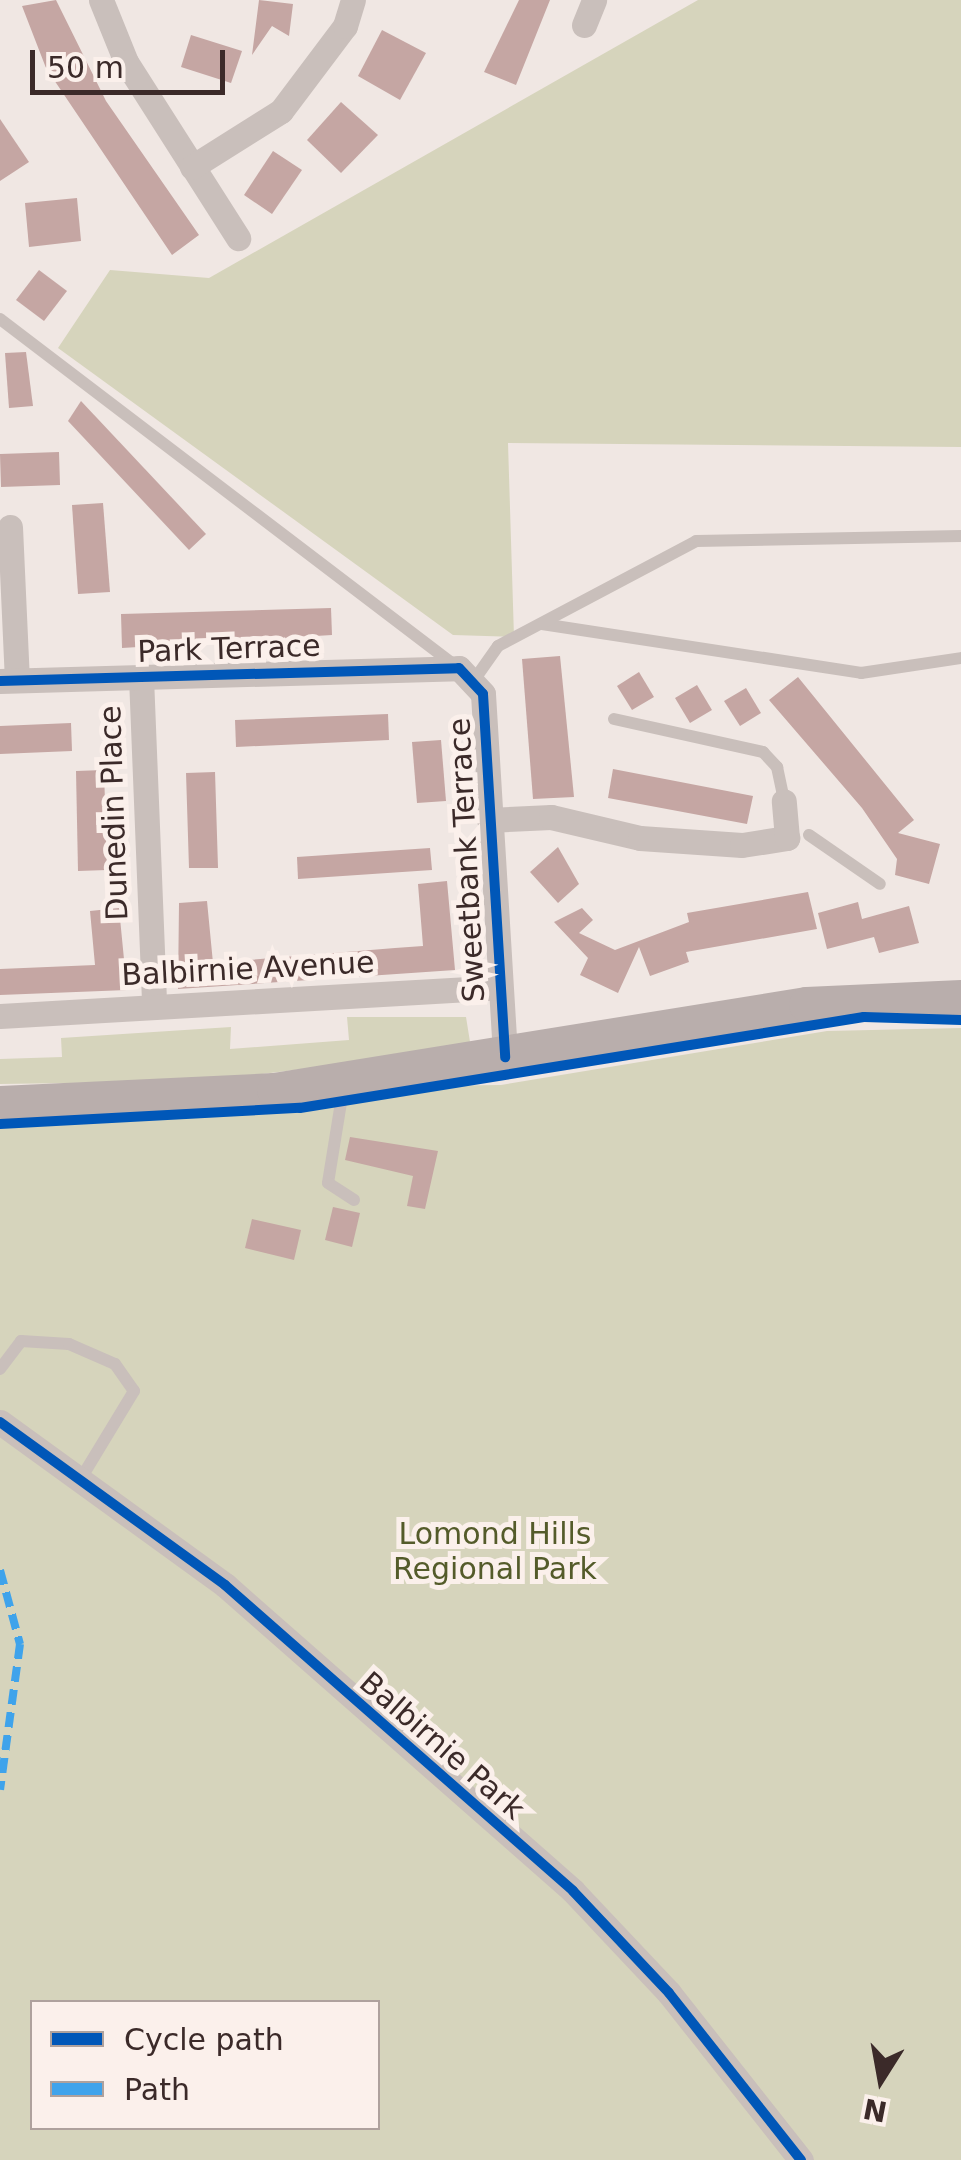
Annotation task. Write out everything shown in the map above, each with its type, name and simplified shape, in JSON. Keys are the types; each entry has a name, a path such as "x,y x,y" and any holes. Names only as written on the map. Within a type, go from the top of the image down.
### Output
{"main road":[{"path":"0,1103 344,1082 839,1000 961,997"}],"street":[{"path":"101,0 126,62 238,238"},
{"path":"192,166 281,111 345,26 353,0"},
{"name":"Park Terrace","path":"10,527 8,680 465,675"},
{"name":"Sweetbank Terrace","path":"465,675 483,694 505,1057"},
{"name":"Dunedin Place","path":"140,677 154,1007"},
{"path":"490,820 551,818 693,843 798,837 784,801"},
{"name":"Balbirnie Avenue","path":"0,1016 499,987"},
{"name":"Balbirnie Park","path":"0,1422 225,1585 573,1891 669,1993 801,2160"}],"lane":[{"path":"0,319 465,675 498,646 696,541 961,536"},
{"path":"542,624 861,673 961,658"},
{"path":"614,719 763,752 777,767 784,801"},
{"path":"798,837 880,884"},
{"path":"344,1082 328,1184 354,1200"},
{"path":"0,1369 21,1341 68,1344 115,1364 134,1392 80,1480"}],"green space":[{"path":"698,0 961,0 961,447 508,443 514,637 453,635 58,348 110,270 209,278"},
{"path":"347,1017 466,1017 471,1048 206,1081 0,1084 0,1059 62,1057 61,1038 231,1027 230,1049 349,1040"},
{"name":"Lomond Hills Regional Park","path":"961,1028 961,2160 0,2160 0,1091 501,1085 827,1031"}],"building":[{"path":"56,0 106,101 199,235 172,255 46,68 22,6"},
{"path":"259,0 293,4 289,36 272,26 252,55"},
{"path":"519,0 550,0 516,85 484,72"},
{"path":"382,30 426,53 400,100 358,76"},
{"path":"191,35 242,51 231,83 181,67"},
{"path":"341,102 378,135 341,173 307,140"},
{"path":"0,119 29,162 0,181"},
{"path":"273,151 302,170 272,214 244,195"},
{"path":"77,198 81,241 29,247 25,203"},
{"path":"39,270 67,291 44,321 16,300"},
{"path":"26,352 33,406 9,408 5,353"},
{"path":"81,401 206,534 189,550 68,421"},
{"path":"59,452 60,485 1,487 0,454"},
{"path":"103,503 110,592 78,594 72,505"},
{"path":"331,608 332,635 122,648 121,614"},
{"path":"560,656 574,797 533,799 522,659"},
{"path":"639,672 654,697 632,710 617,686"},
{"path":"798,677 914,820 898,833 940,844 929,884 895,875 897,859 862,808 769,700"},
{"path":"697,685 712,710 690,723 675,698"},
{"path":"746,688 761,713 740,726 724,701"},
{"path":"388,714 389,740 236,747 235,720"},
{"path":"71,723 72,751 0,754 0,726"},
{"path":"441,740 446,801 417,803 412,742"},
{"path":"613,769 753,796 747,824 608,798"},
{"path":"104,770 107,870 78,871 76,771"},
{"path":"215,772 218,868 189,868 186,773"},
{"path":"558,847 579,884 558,903 530,872"},
{"path":"430,848 432,870 298,879 297,857"},
{"path":"447,881 455,970 178,989 179,903 207,901 213,963 423,946 418,884"},
{"path":"808,892 817,929 686,952 689,962 650,976 639,947 618,993 580,975 588,958 554,922 582,908 593,920 579,933 615,950 689,922 687,913"},
{"path":"858,902 862,919 909,906 919,943 879,953 874,937 827,949 818,913"},
{"path":"119,908 127,990 0,995 0,969 95,965 90,911"},
{"path":"350,1137 438,1151 425,1209 407,1206 413,1176 345,1160"},
{"path":"333,1207 360,1213 352,1247 325,1240"},
{"path":"252,1219 301,1230 294,1260 245,1248"}],"marked path":[{"path":"0,1570 20,1644 0,1790"}],"cycle path":[{"path":"0,681 459,668 483,694 505,1057"},
{"path":"0,1124 300,1108 864,1017 961,1020"},
{"path":"0,1422 225,1585 573,1891 669,1993 801,2160"}]}
